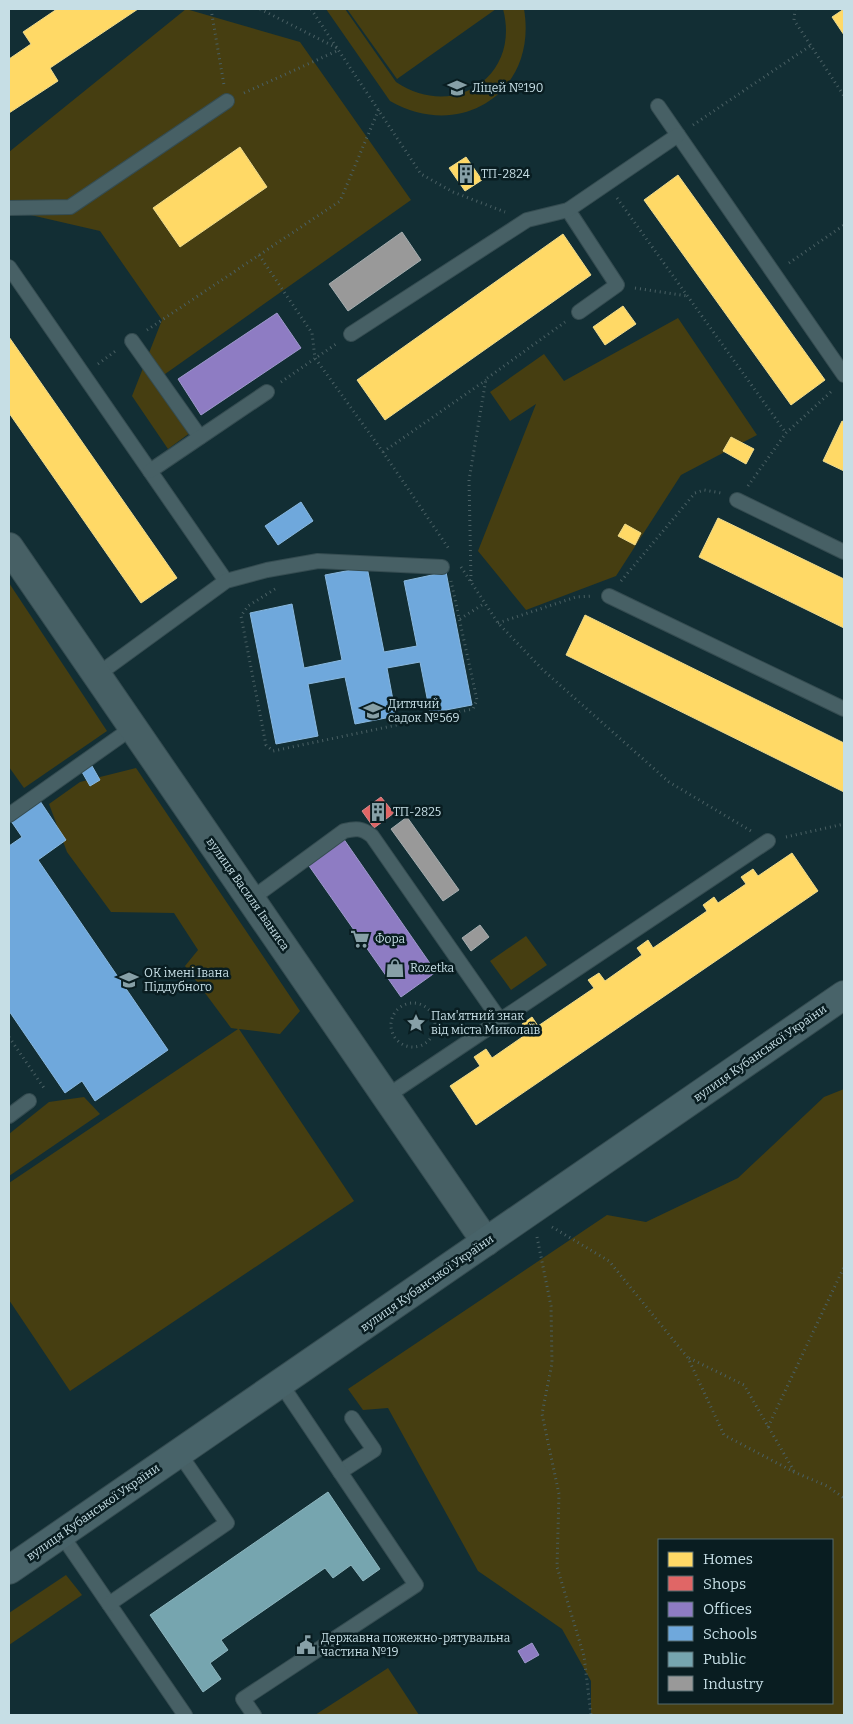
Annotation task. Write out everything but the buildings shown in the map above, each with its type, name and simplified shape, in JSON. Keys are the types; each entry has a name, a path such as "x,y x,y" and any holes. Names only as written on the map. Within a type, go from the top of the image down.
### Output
{"street":[{"name":"вулиця Василя Іваниса","path":"9,547 486,1242"},
{"name":"вулиця Кубанської України","path":"9,1570 844,994"}],"lane":[{"path":"9,208 70,207 227,102"},
{"path":"658,106 844,375"},
{"path":"350,334 527,220 568,210 678,135"},
{"path":"568,210 617,285 579,312"},
{"path":"9,267 226,581"},
{"path":"132,340 200,437"},
{"path":"150,471 266,392"},
{"path":"737,500 844,552"},
{"path":"97,675 226,581 267,570 318,561 442,567"},
{"path":"608,596 844,709"},
{"path":"9,815 132,728"},
{"path":"251,898 344,832 354,828 364,830 372,836 500,1020"},
{"path":"387,1096 768,840"},
{"path":"9,1116 29,1101"},
{"path":"254,1715 243,1699 416,1585 281,1384"},
{"path":"340,1472 374,1450 352,1418"},
{"path":"109,1604 227,1522 179,1453"},
{"path":"61,1534 185,1715"}],"path":[{"path":"211,9 227,102 339,50"},
{"path":"260,9 339,50"},
{"path":"311,9 421,174 453,192 527,220"},
{"path":"795,9 794,20 844,96"},
{"path":"678,135 810,46"},
{"path":"82,374 340,201 379,109"},
{"path":"607,185 786,433"},
{"path":"774,274 844,225"},
{"path":"259,255 312,333 315,358 383,452 454,558"},
{"path":"617,285 688,296"},
{"path":"383,452 579,312"},
{"path":"266,392 350,334"},
{"path":"471,582 469,480 486,379"},
{"path":"460,566 498,623 543,670 668,782 768,840 844,824"},
{"path":"279,586 248,606 241,616 266,744 273,752 473,709 477,700 460,619 450,574 442,567"},
{"path":"498,623 576,597"},
{"path":"460,619 485,603"},
{"path":"410,1003 420,1004 428,1009 433,1017 434,1032 424,1044 408,1046 394,1037 392,1020 395,1012 401,1007 410,1003"},
{"path":"9,1037 46,1090 29,1101"},
{"path":"549,1225 608,1261 688,1358 724,1435 794,1472 827,1486 844,1498"},
{"path":"536,1236 551,1306 552,1363 542,1414 560,1494 557,1568 584,1656 590,1715"},
{"path":"768,1427 844,1267"},
{"path":"688,1358 744,1385 794,1472"}],"shaded area":[{"path":"186,9 300,42 411,200 158,379 194,430 168,449 132,396 162,320 100,231 9,210 9,152"},
{"path":"326,9 345,9 396,82 418,93 440,96 460,94 478,85 492,72 502,54 506,33 503,9 524,9 525,38 519,64 507,85 489,101 468,112 443,115 417,112 390,101"},
{"path":"347,9 496,9 397,79"},
{"path":"678,318 757,435 681,475 616,576 526,610 478,551 536,404 510,421 490,392 544,354 564,381"},
{"path":"9,583 107,731 24,788 9,767"},
{"path":"136,768 300,1011 280,1034 239,1029 354,1201 70,1391 9,1300 9,1183 238,1029 231,1028 185,966 198,950 174,913 111,912 67,852 49,804 80,782"},
{"path":"526,936 547,965 511,990 490,961"},
{"path":"844,1089 844,1715 591,1715 591,1681 562,1629 478,1571 388,1408 363,1410 348,1389 607,1215 646,1222 738,1178 824,1097"},
{"path":"84,1097 100,1114 9,1176 9,1134 49,1102"},
{"path":"66,1575 82,1595 9,1645 9,1613"},
{"path":"388,1668 419,1715 315,1715"}],"place":[{"name":"Ліцей №190","path":"457,88"},
{"name":"ТП-2824","path":"466,174"},
{"name":"Дитячий садок №569","path":"373,711"},
{"name":"ТП-2825","path":"378,812"},
{"name":"Фора","path":"360,939"},
{"name":"Rozetka","path":"395,968"},
{"name":"ОК імені Івана Піддубного","path":"129,980"},
{"name":"Пам'ятний знак від міста Миколаїв","path":"416,1023"},
{"name":"Державна пожежно-рятувальна частина №19","path":"306,1645"}]}
